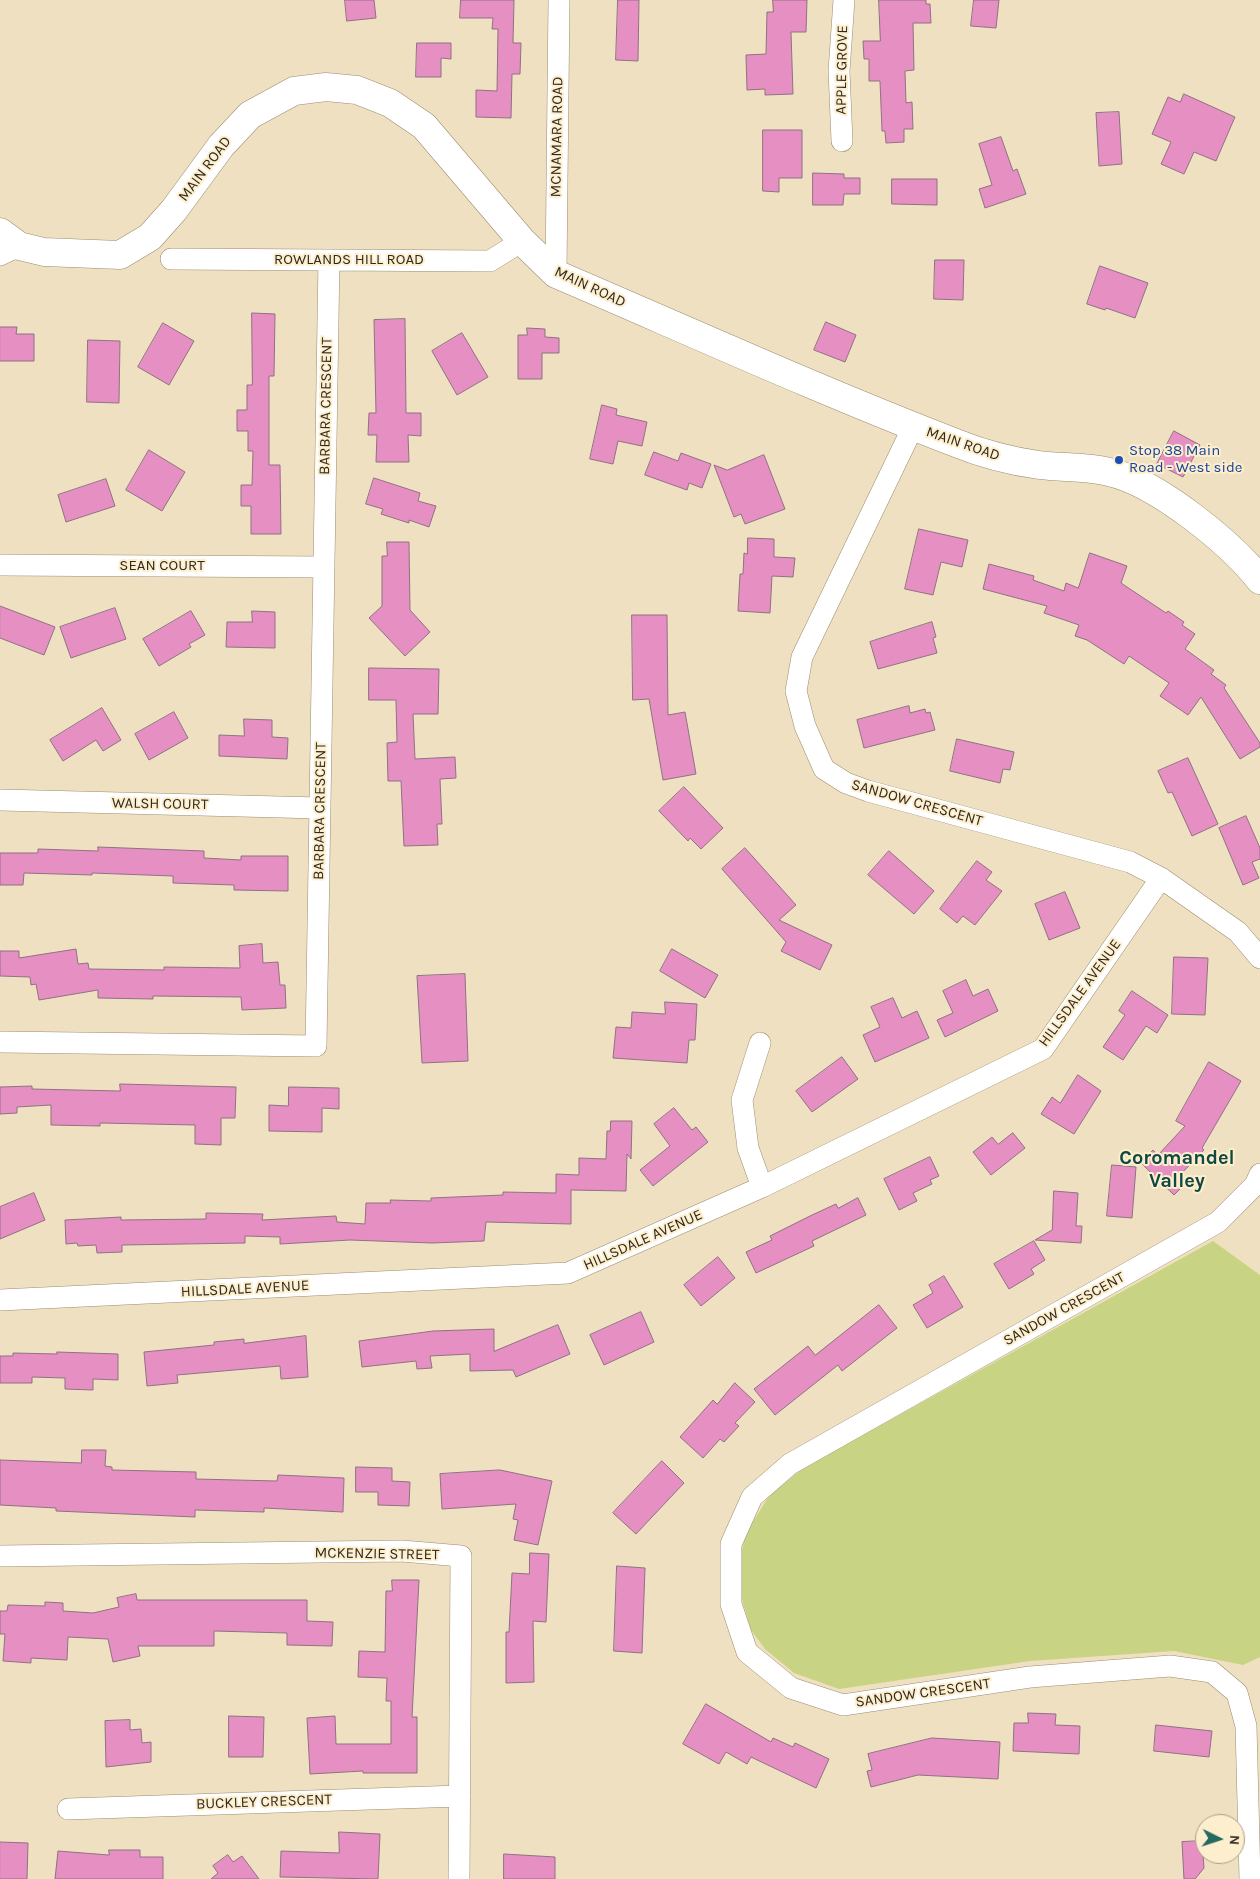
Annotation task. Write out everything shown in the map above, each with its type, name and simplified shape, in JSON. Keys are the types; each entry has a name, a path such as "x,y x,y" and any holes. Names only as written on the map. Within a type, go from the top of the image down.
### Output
{"main road":[{"name":"MAIN ROAD","path":"6,244 44,252 120,254 150,237 174,210 220,146 250,115 294,91 326,87 357,90 390,103 424,126 522,241 556,274 913,427 976,451 1008,460 1041,465 1080,466 1112,472 1141,484 1219,538 1244,559 1260,580"}],"street":[{"name":"MCNAMARA ROAD","path":"556,274 559,0"},
{"name":"APPLE GROVE","path":"842,140 839,70 844,0"},
{"name":"ROWLANDS HILL ROAD","path":"171,260 490,261 522,241"},
{"name":"BARBARA CRESCENT","path":"0,1042 316,1046 329,260"},
{"name":"SANDOW CRESCENT","path":"913,427 802,657 796,691 805,726 824,769 846,783 868,792 1130,862 1161,878 1238,932 1260,958"},
{"name":"SEAN COURT","path":"0,565 324,567"},
{"name":"WALSH COURT","path":"0,800 320,808"},
{"name":"HILLSDALE AVENUE","path":"0,1300 568,1273 762,1186 1043,1049 1161,878"},
{"path":"760,1043 742,1100 748,1148 762,1186"},
{"name":"SANDOW CRESCENT","path":"1250,1879 1246,1726 1237,1693 1212,1672 1170,1666 1030,1677 843,1705 791,1688 747,1652 731,1604 731,1544 752,1497 790,1464 1218,1222 1255,1185 1260,1174"},
{"name":"MCKENZIE STREET","path":"0,1556 402,1551 461,1556 459,1879"},
{"name":"BUCKLEY CRESCENT","path":"68,1809 460,1796"}],"green space":[{"path":"1213,1241 1260,1275 1260,1657 1243,1665 1174,1651 1030,1661 839,1689 794,1673 765,1649 751,1630 741,1596 741,1553 747,1531 769,1496 802,1469"}],"building":[{"path":"345,0 374,0 376,18 347,21"},
{"path":"461,0 514,0 513,43 521,43 520,74 512,74 511,118 476,117 476,90 497,91 498,29 492,29 493,18 460,18"},
{"path":"618,0 639,0 638,61 616,60"},
{"path":"773,0 807,0 806,32 791,32 793,94 765,95 765,89 747,90 746,55 766,54 767,12 773,12"},
{"path":"879,0 926,0 926,4 930,4 931,23 913,23 914,70 905,71 906,103 912,102 913,129 904,129 904,142 886,143 885,131 882,131 880,81 869,81 869,59 864,59 863,41 880,41"},
{"path":"974,0 999,0 996,28 971,26"},
{"path":"417,43 451,43 451,59 441,58 441,77 416,77"},
{"path":"1184,94 1235,117 1216,161 1194,152 1184,174 1161,164 1171,142 1152,134 1168,97 1180,102"},
{"path":"1119,112 1122,164 1099,166 1096,113"},
{"path":"763,130 802,130 802,178 779,178 779,192 763,191"},
{"path":"1001,137 1013,171 1017,169 1026,194 985,208 979,189 992,185 979,144"},
{"path":"813,173 844,174 844,178 860,178 860,194 844,194 843,205 813,205"},
{"path":"892,179 937,179 937,205 892,204"},
{"path":"935,260 964,260 963,300 934,299"},
{"path":"1100,266 1148,283 1135,318 1087,304"},
{"path":"252,313 275,314 274,376 269,376 269,465 280,465 281,534 251,534 251,506 241,506 241,485 252,485 253,451 248,451 248,431 237,431 237,410 247,410 247,385 252,385"},
{"path":"405,319 406,413 421,413 421,436 408,435 409,462 376,462 377,435 368,435 369,413 376,413 374,320"},
{"path":"826,322 856,335 845,362 814,350"},
{"path":"163,323 194,341 169,385 138,367"},
{"path":"0,327 17,327 16,334 34,334 34,361 0,361"},
{"path":"527,328 545,329 545,337 559,338 559,353 542,353 542,379 518,379 518,335 527,335"},
{"path":"462,333 488,377 457,395 432,351"},
{"path":"88,340 120,341 119,403 87,402"},
{"path":"602,405 617,409 616,415 647,422 642,446 618,441 613,464 590,459"},
{"path":"1174,431 1200,445 1183,477 1157,464"},
{"path":"149,450 185,472 162,511 126,490"},
{"path":"654,452 678,461 681,453 711,464 702,488 689,483 687,490 645,475"},
{"path":"764,455 785,509 745,524 741,514 734,517 714,465 727,470"},
{"path":"374,478 420,493 418,501 436,506 429,527 409,520 409,523 381,514 383,509 366,504"},
{"path":"106,479 115,506 66,522 58,495"},
{"path":"919,529 968,540 962,567 941,562 933,595 905,589"},
{"path":"748,538 774,539 774,557 795,558 793,577 772,576 770,613 738,611 740,574 743,574 744,553 747,554"},
{"path":"387,542 409,542 410,610 430,632 405,656 369,618 382,606 382,556 387,556"},
{"path":"1090,553 1127,566 1121,583 1166,613 1168,611 1184,622 1182,625 1195,634 1185,649 1214,670 1211,674 1226,685 1224,688 1260,743 1260,747 1240,759 1201,697 1188,715 1160,696 1169,683 1129,656 1124,664 1087,640 1075,636 1079,625 1044,613 1047,606 983,589 989,564 1034,576 1033,580 1064,591 1066,583 1078,588"},
{"path":"0,606 55,627 44,655 0,638"},
{"path":"115,608 126,639 71,658 60,627"},
{"path":"191,611 205,635 189,644 191,647 159,666 143,639"},
{"path":"252,611 275,612 275,648 226,647 227,622 252,622"},
{"path":"632,615 667,615 668,715 685,712 696,774 663,780 649,699 633,700"},
{"path":"932,622 936,637 933,638 937,653 878,669 870,642"},
{"path":"369,668 439,669 438,714 413,714 415,759 455,757 456,778 440,779 442,824 437,824 438,845 404,846 401,781 388,781 387,743 397,742 396,700 369,700"},
{"path":"909,706 910,713 925,709 926,713 930,712 935,730 864,748 857,720"},
{"path":"102,708 121,740 103,751 96,740 63,761 50,740"},
{"path":"174,712 188,738 149,760 135,734"},
{"path":"244,719 272,720 272,737 288,738 287,759 219,756 219,735 244,736"},
{"path":"957,739 1014,752 1010,770 1003,769 1000,783 950,771"},
{"path":"1188,758 1218,824 1192,836 1172,792 1168,793 1158,771"},
{"path":"684,787 723,828 701,849 690,838 688,841 659,811"},
{"path":"1246,816 1260,848 1260,859 1252,862 1259,878 1243,885 1219,828"},
{"path":"98,847 204,851 204,858 241,860 241,856 288,856 288,891 234,890 234,885 173,883 173,876 92,873 92,875 24,873 23,885 0,885 0,853 38,853 38,849 98,851"},
{"path":"745,848 796,905 779,920 832,945 820,970 781,951 786,942 722,869"},
{"path":"889,851 934,891 914,914 868,875"},
{"path":"977,861 992,872 986,880 1002,891 975,925 963,916 957,923 940,909"},
{"path":"1065,892 1080,928 1049,940 1035,904"},
{"path":"262,944 263,963 278,962 280,985 285,985 286,1008 242,1010 241,997 153,996 153,999 98,998 98,990 39,1000 36,984 31,985 30,977 0,976 0,951 19,951 19,958 76,949 78,964 88,963 89,969 164,970 164,967 240,968 239,946"},
{"path":"672,949 718,975 705,998 660,971"},
{"path":"1174,957 1208,958 1205,1015 1172,1014"},
{"path":"465,974 468,1061 422,1063 417,976"},
{"path":"966,980 973,996 988,989 998,1011 945,1037 937,1020 953,1013 943,991"},
{"path":"1132,991 1168,1015 1157,1033 1146,1026 1123,1060 1103,1047 1125,1015 1119,1011"},
{"path":"893,998 902,1018 917,1011 929,1038 875,1062 863,1035 880,1027 871,1007"},
{"path":"665,1002 697,1004 695,1040 689,1040 687,1063 613,1058 616,1027 631,1028 632,1012 665,1014"},
{"path":"842,1057 858,1079 812,1112 796,1091"},
{"path":"1209,1062 1241,1081 1202,1148 1204,1150 1180,1175 1187,1182 1174,1195 1141,1163 1153,1150 1158,1155 1185,1126 1176,1121"},
{"path":"1078,1075 1101,1091 1074,1134 1041,1114 1052,1097 1060,1103"},
{"path":"120,1084 236,1087 235,1118 221,1118 221,1145 195,1144 195,1125 100,1123 100,1126 51,1125 51,1105 17,1107 17,1113 0,1114 0,1087 32,1086 32,1089 120,1091"},
{"path":"289,1087 339,1088 339,1109 322,1108 322,1132 269,1131 269,1105 288,1106"},
{"path":"674,1108 692,1130 696,1127 708,1142 653,1186 640,1170 670,1146 654,1124"},
{"path":"611,1121 632,1121 631,1159 627,1154 626,1191 571,1190 571,1224 486,1222 484,1241 432,1243 350,1240 280,1244 280,1237 245,1236 245,1243 122,1245 122,1252 97,1253 96,1245 78,1246 77,1243 66,1244 65,1220 121,1217 121,1220 206,1219 206,1213 263,1214 262,1220 336,1216 337,1222 365,1224 366,1203 391,1203 390,1200 431,1201 431,1198 503,1195 503,1192 556,1193 556,1174 579,1175 579,1158 606,1159 607,1131 610,1131"},
{"path":"1013,1133 1025,1148 991,1175 973,1152 992,1137 998,1144"},
{"path":"930,1157 939,1176 930,1180 932,1184 913,1193 917,1201 899,1210 884,1179"},
{"path":"1112,1165 1136,1167 1132,1218 1107,1216"},
{"path":"1054,1191 1078,1193 1076,1226 1082,1226 1081,1243 1035,1240 1052,1230"},
{"path":"34,1193 45,1220 0,1239 0,1207"},
{"path":"858,1198 866,1215 812,1241 814,1246 756,1273 746,1252 772,1240 770,1236 812,1215 836,1204 838,1208"},
{"path":"1034,1241 1045,1260 1031,1269 1034,1274 1009,1289 994,1264"},
{"path":"718,1257 735,1278 701,1306 684,1285"},
{"path":"944,1276 963,1307 927,1328 913,1305 933,1293 929,1285"},
{"path":"879,1305 897,1328 842,1371 838,1365 775,1415 754,1389 808,1346 815,1355"},
{"path":"641,1312 654,1342 604,1365 590,1335"},
{"path":"558,1325 570,1354 516,1377 513,1370 470,1371 470,1354 430,1356 432,1368 417,1369 416,1361 362,1367 359,1341 433,1331 494,1329 494,1351"},
{"path":"306,1336 308,1377 281,1379 280,1366 177,1375 178,1383 147,1386 144,1352 214,1345 214,1342 244,1339 244,1343"},
{"path":"57,1352 118,1354 118,1380 93,1379 93,1390 65,1389 65,1378 32,1377 32,1383 0,1383 0,1356 13,1356 13,1353 57,1354"},
{"path":"735,1383 755,1402 735,1423 739,1426 724,1442 720,1439 703,1458 680,1437 713,1400 717,1404"},
{"path":"82,1450 106,1450 105,1466 112,1467 112,1470 196,1472 196,1479 277,1481 278,1475 344,1478 343,1512 264,1508 264,1512 195,1510 195,1517 56,1511 56,1508 0,1505 0,1460 81,1463"},
{"path":"662,1461 684,1483 636,1534 613,1513"},
{"path":"356,1467 392,1468 392,1481 410,1482 409,1506 378,1505 378,1492 356,1492"},
{"path":"500,1470 552,1481 538,1545 514,1540 518,1520 513,1519 516,1504 442,1509 440,1474"},
{"path":"530,1553 549,1554 546,1622 533,1621 534,1682 506,1683 506,1632 509,1632 512,1573 529,1574"},
{"path":"617,1566 645,1568 642,1653 614,1651"},
{"path":"392,1580 419,1580 412,1717 417,1717 417,1773 363,1773 363,1771 310,1774 307,1718 335,1716 336,1744 391,1744 391,1701 386,1701 387,1678 358,1677 359,1651 385,1652 386,1591 392,1591"},
{"path":"136,1594 137,1600 307,1600 307,1621 333,1622 332,1646 287,1645 287,1633 214,1631 214,1646 138,1646 140,1656 113,1662 108,1639 68,1637 67,1660 31,1658 31,1663 3,1661 5,1634 0,1634 0,1611 7,1611 8,1605 45,1606 45,1602 63,1603 63,1611 93,1613 119,1607 117,1598"},
{"path":"706,1704 771,1742 773,1738 793,1747 795,1743 829,1759 816,1788 751,1757 747,1764 726,1752 719,1764 683,1744"},
{"path":"1028,1713 1056,1714 1055,1725 1080,1726 1079,1754 1013,1751 1014,1723 1028,1723"},
{"path":"229,1716 264,1717 263,1757 229,1757"},
{"path":"130,1720 130,1730 141,1729 142,1743 151,1742 151,1762 106,1767 105,1721"},
{"path":"1156,1725 1212,1731 1209,1757 1154,1751"},
{"path":"932,1738 1000,1742 998,1779 918,1775 871,1787 867,1771 872,1770 868,1754"},
{"path":"339,1832 380,1834 378,1879 280,1877 281,1851 339,1853"},
{"path":"1195,1841 1195,1864 1204,1864 1204,1868 1195,1879 1184,1879 1182,1842"},
{"path":"0,1842 28,1843 27,1879 0,1879"},
{"path":"109,1850 140,1850 140,1857 163,1857 163,1879 55,1879 58,1851 109,1855"},
{"path":"504,1854 555,1857 555,1879 504,1879"},
{"path":"228,1855 233,1862 242,1856 259,1879 211,1879 218,1873 213,1866"}],"place":[{"name":"Stop 38 Main Road - West side","path":"1119,460"}],"district":[{"name":"Coromandel Valley","path":"1177,1170"}]}
